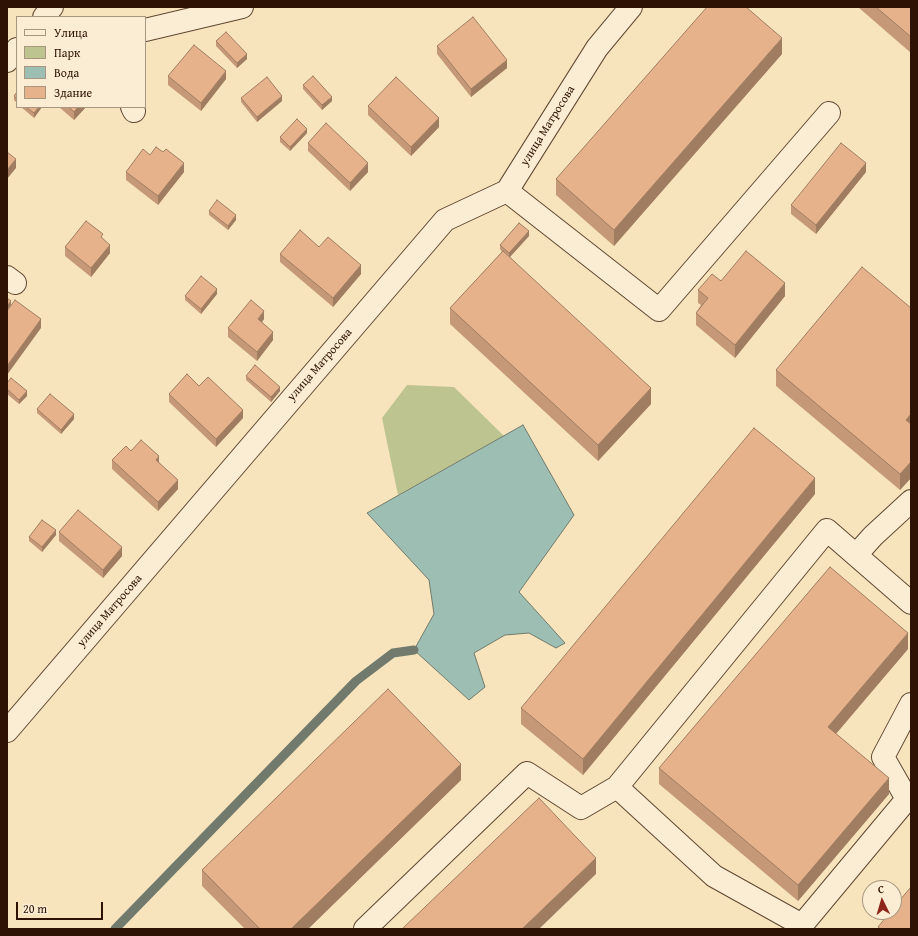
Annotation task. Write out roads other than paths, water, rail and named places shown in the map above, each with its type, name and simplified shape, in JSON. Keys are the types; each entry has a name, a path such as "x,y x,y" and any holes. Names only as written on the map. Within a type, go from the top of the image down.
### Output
{"street":[{"path":"146,30 242,7"},
{"name":"улица Матросова","path":"7,731 445,220 507,190 597,48 631,7"},
{"path":"7,61 16,50"},
{"path":"507,190 660,310 829,113"},
{"path":"856,555 873,536 911,501"},
{"path":"365,929 527,773 581,808 617,787 827,530 911,603"},
{"path":"617,787 714,876 802,925 907,799 883,757 911,704"}],"water":[{"path":"523,425 574,515 519,592 565,643 556,648 529,633 505,635 474,653 485,687 469,700 414,650 434,614 429,580 367,513"}],"waterway":[{"path":"115,929 356,681 393,653 414,650"}]}
